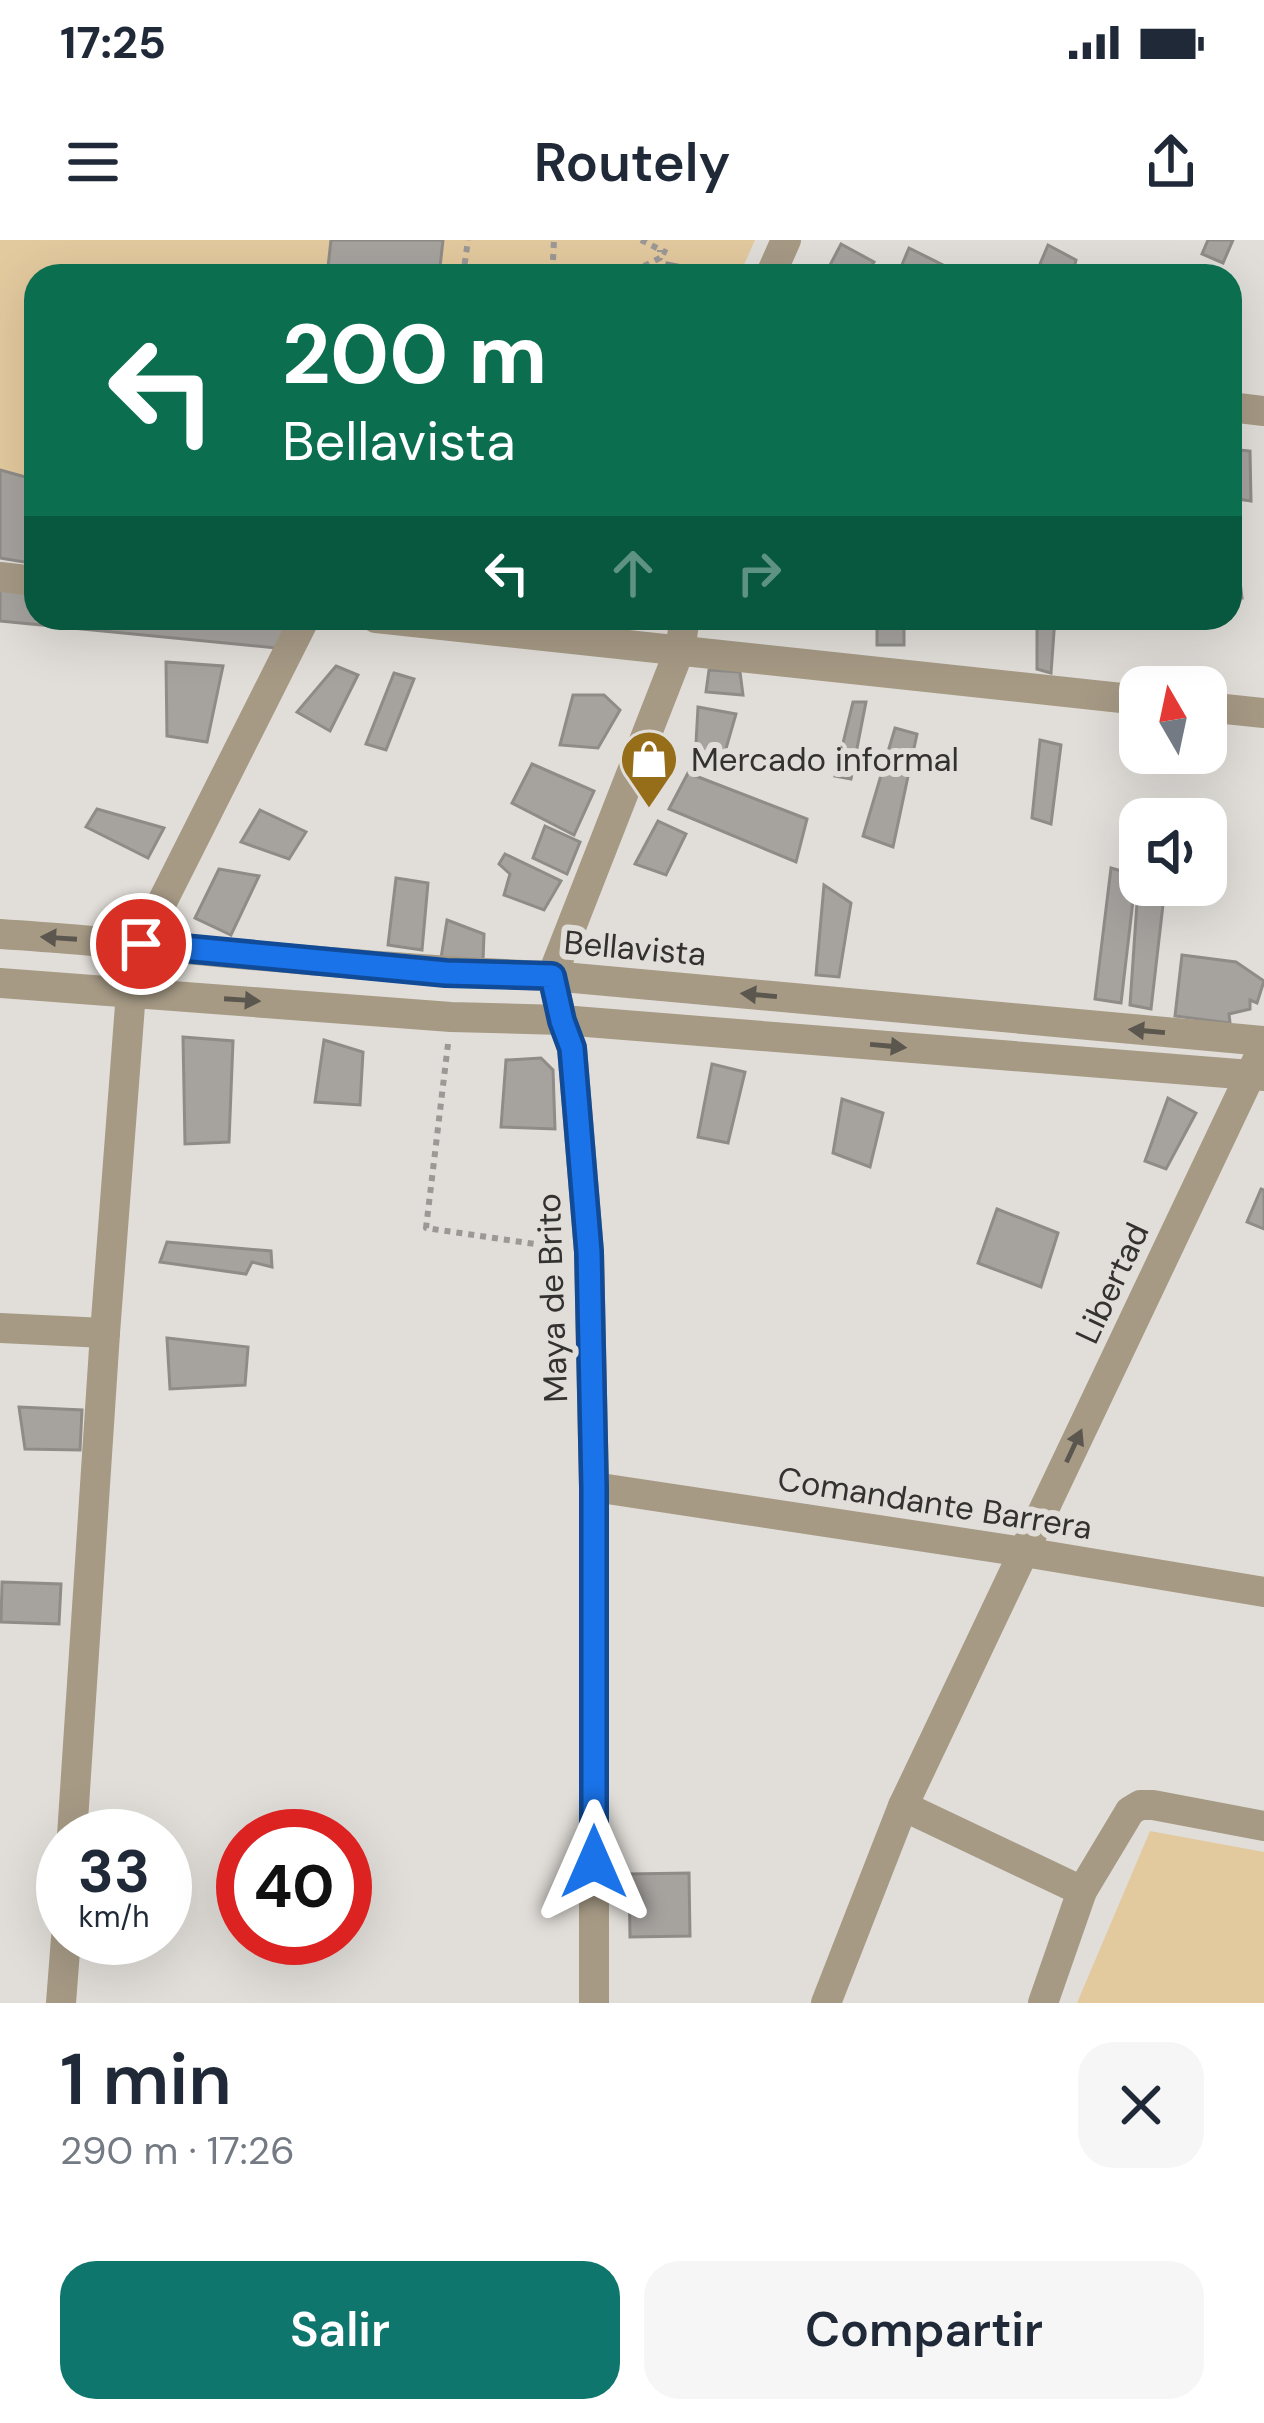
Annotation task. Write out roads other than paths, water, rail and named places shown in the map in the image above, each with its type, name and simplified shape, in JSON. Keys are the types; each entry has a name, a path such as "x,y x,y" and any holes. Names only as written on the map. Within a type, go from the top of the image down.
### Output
{"street":[{"path":"74,1809 131,992 141,944 298,630"},
{"path":"621,630 682,633 1119,697"},
{"path":"552,976 682,633"},
{"path":"1227,709 1264,713"},
{"name":"Bellavista","path":"0,934 446,973 552,976 1264,1044"},
{"name":"Maya de Brito","path":"552,976 572,1048 589,1252 594,2003"},
{"path":"0,983 1257,1076"},
{"name":"Libertad","path":"826,2003 903,1806 1257,1076 1264,1044"},
{"path":"0,1328 105,1333"},
{"name":"Comandante Barrera","path":"594,1487 1264,1592"},
{"path":"1043,2003 1082,1891 1130,1811 1153,1804 1264,1826"},
{"path":"903,1806 1082,1891"},
{"path":"61,2003 63,1965"}],"place":[{"name":"Mercado informal","path":"649,810"}]}
